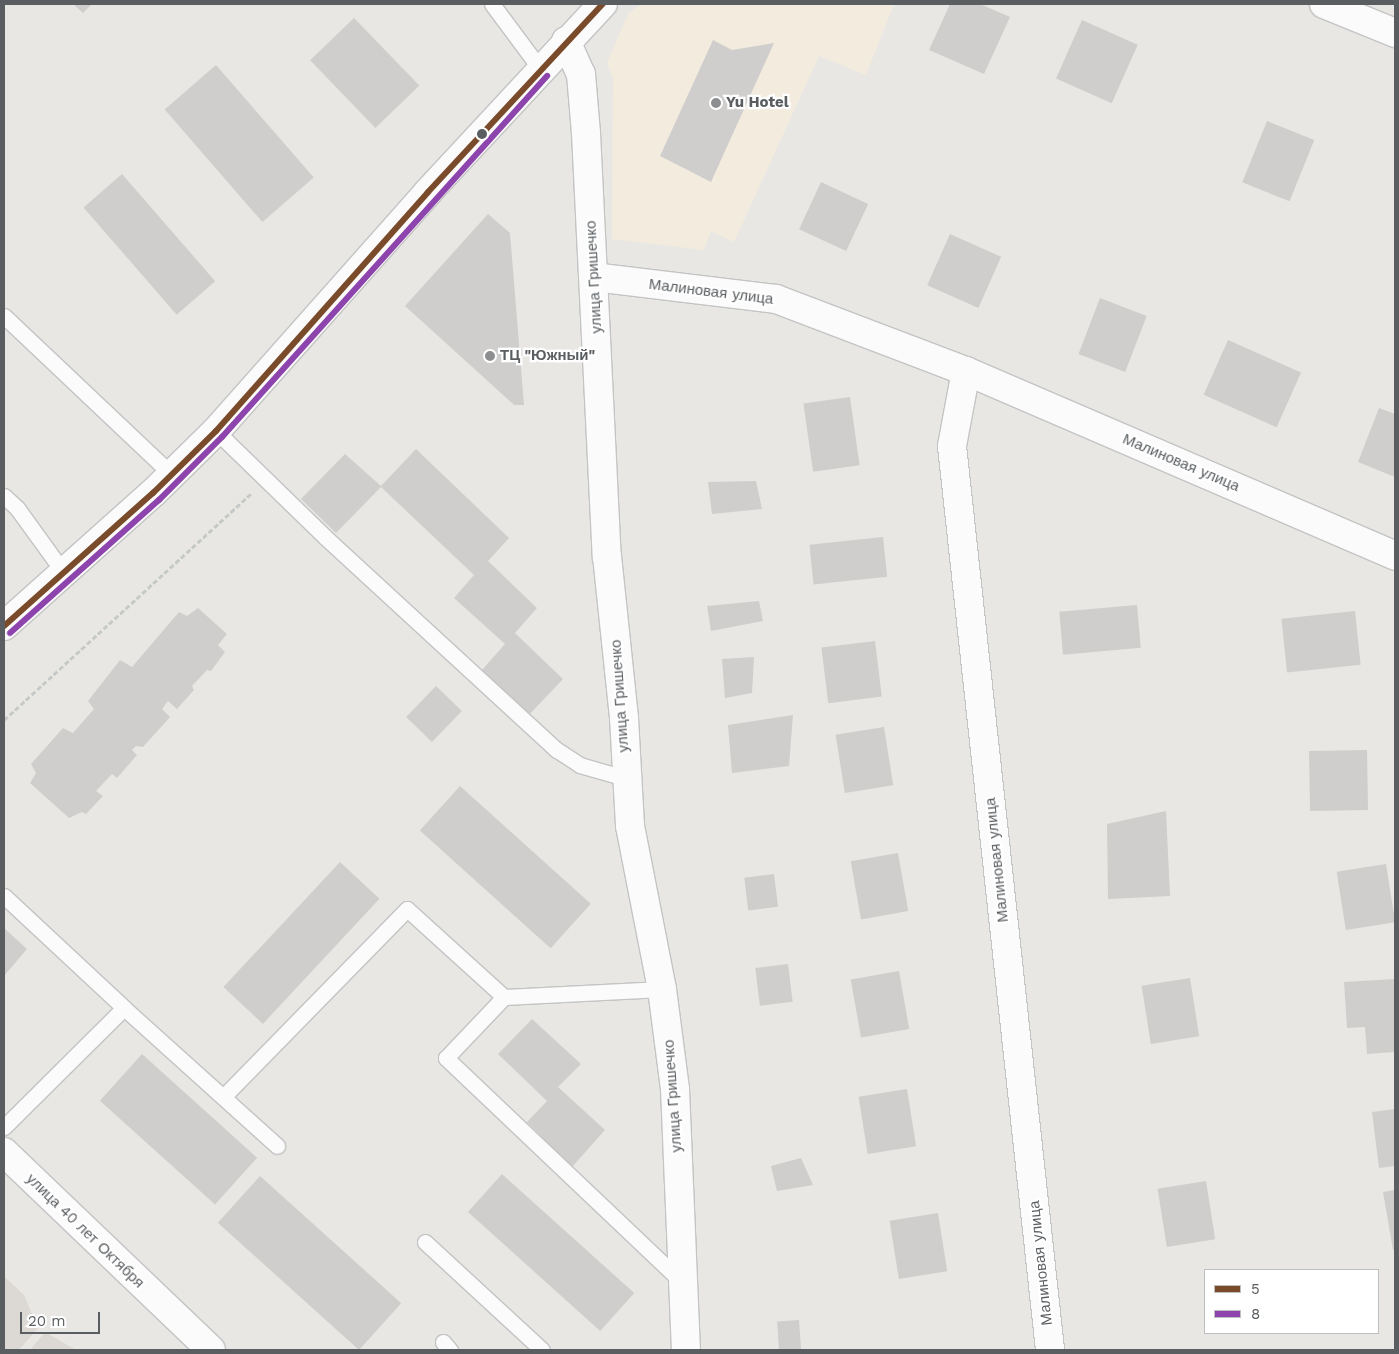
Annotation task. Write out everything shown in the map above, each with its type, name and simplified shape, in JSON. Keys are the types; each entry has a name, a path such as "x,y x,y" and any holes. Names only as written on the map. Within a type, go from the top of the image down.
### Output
{"street":[{"path":"4,626 64,573 216,431 428,192 566,41 603,4"},
{"path":"1324,4 1395,33"},
{"name":"улица Гришечко","path":"566,41 581,74 594,277 607,556 624,718 625,778 630,826 662,989 675,1089 685,1350"},
{"name":"Малиновая улица","path":"594,277 776,299 966,371 1395,556"},
{"name":"Малиновая улица","path":"966,371 952,446 1050,1350"},
{"name":"улица 40 лет Октября","path":"4,1152 211,1350"}],"lane":[{"path":"492,4 541,70"},
{"path":"4,316 171,474"},
{"path":"216,431 325,537 557,750 580,766 625,778"},
{"path":"4,496 17,508 64,573"},
{"path":"4,896 124,1008 277,1146"},
{"path":"223,1097 407,908 504,996"},
{"path":"662,989 504,996 446,1058 682,1282"},
{"path":"4,1127 124,1008"},
{"path":"425,1242 542,1350"}],"path":[{"path":"4,720 267,479"}],"shaded area":[{"path":"641,4 894,4 866,75 819,56 734,242 711,231 704,250 612,239 613,78 607,63 628,14"},
{"path":"4,1276 24,1295 38,1328 19,1350 4,1350"},
{"path":"45,1332 76,1350 30,1350"}],"building":[{"path":"73,4 92,4 83,13"},
{"path":"950,4 980,4 1010,17 984,74 929,50"},
{"path":"354,18 419,86 375,128 310,60"},
{"path":"1082,20 1138,45 1112,103 1056,78"},
{"name":"Yu Hotel","path":"713,40 732,50 774,43 711,182 660,156"},
{"path":"216,65 314,177 262,222 165,110"},
{"path":"1267,121 1314,140 1290,201 1242,182"},
{"path":"122,174 215,281 177,315 84,207"},
{"path":"821,182 868,204 846,251 799,229"},
{"name":"ТЦ \"Южный\"","path":"488,214 510,233 524,405 514,405 405,306"},
{"path":"950,234 1001,257 978,308 927,285"},
{"path":"1100,298 1147,316 1125,372 1078,354"},
{"path":"1228,340 1301,373 1277,427 1204,395"},
{"path":"850,397 860,465 813,472 803,404"},
{"path":"1379,408 1395,414 1395,477 1358,462"},
{"path":"416,449 509,538 488,561 537,608 515,633 563,679 528,716 482,670 505,644 454,598 474,575 381,487 336,533 301,499 345,454 381,486"},
{"path":"756,481 762,509 712,514 708,482"},
{"path":"883,537 887,577 814,585 809,545"},
{"path":"759,601 763,621 711,631 707,606"},
{"path":"1137,605 1141,648 1063,655 1059,612"},
{"path":"198,608 227,634 218,645 225,652 211,671 207,670 192,686 194,690 177,709 168,701 162,709 170,717 143,747 136,746 132,750 137,755 117,778 112,774 96,791 103,796 86,814 82,812 69,818 30,783 36,773 31,764 63,728 73,733 94,709 88,701 120,660 132,667 179,612 187,616"},
{"path":"1355,611 1361,665 1287,672 1281,619"},
{"path":"875,641 882,697 828,703 821,648"},
{"path":"754,657 752,693 725,698 722,659"},
{"path":"436,686 462,711 432,742 406,717"},
{"path":"793,715 789,766 732,773 728,725"},
{"path":"884,727 893,785 845,793 836,735"},
{"path":"1367,750 1368,810 1310,811 1309,751"},
{"path":"460,786 591,904 551,948 420,831"},
{"path":"1166,811 1170,896 1108,899 1107,824"},
{"path":"898,853 908,911 861,919 851,861"},
{"path":"340,862 379,899 263,1024 223,987"},
{"path":"1386,864 1395,922 1346,930 1337,872"},
{"path":"774,874 778,907 748,910 744,878"},
{"path":"4,928 27,949 4,976"},
{"path":"788,964 793,1002 760,1006 755,968"},
{"path":"899,971 909,1029 861,1038 851,980"},
{"path":"1190,978 1199,1036 1151,1044 1142,986"},
{"path":"1395,979 1395,1052 1367,1054 1365,1027 1347,1028 1344,982"},
{"path":"532,1019 581,1064 558,1087 605,1130 572,1167 527,1122 547,1101 498,1054"},
{"path":"142,1054 257,1158 215,1205 100,1101"},
{"path":"907,1089 916,1146 868,1154 859,1097"},
{"path":"1395,1109 1395,1166 1379,1168 1372,1112"},
{"path":"801,1158 813,1185 777,1191 771,1166"},
{"path":"502,1174 634,1293 600,1331 468,1212"},
{"path":"260,1176 401,1303 359,1350 218,1223"},
{"path":"1206,1181 1215,1239 1167,1247 1158,1189"},
{"path":"1395,1190 1395,1249 1393,1250 1383,1192"},
{"path":"938,1213 947,1271 899,1279 890,1221"},
{"path":"799,1320 801,1350 779,1350 777,1322"}],"transit line":[{"name":"5","path":"4,626 153,493 216,431 428,192 603,4"},
{"name":"8","path":"10,633 159,500 222,437 547,76"}],"place":[{"name":"Yu Hotel","path":"716,103"},
{"name":"ТЦ \"Южный\"","path":"490,356"}]}
